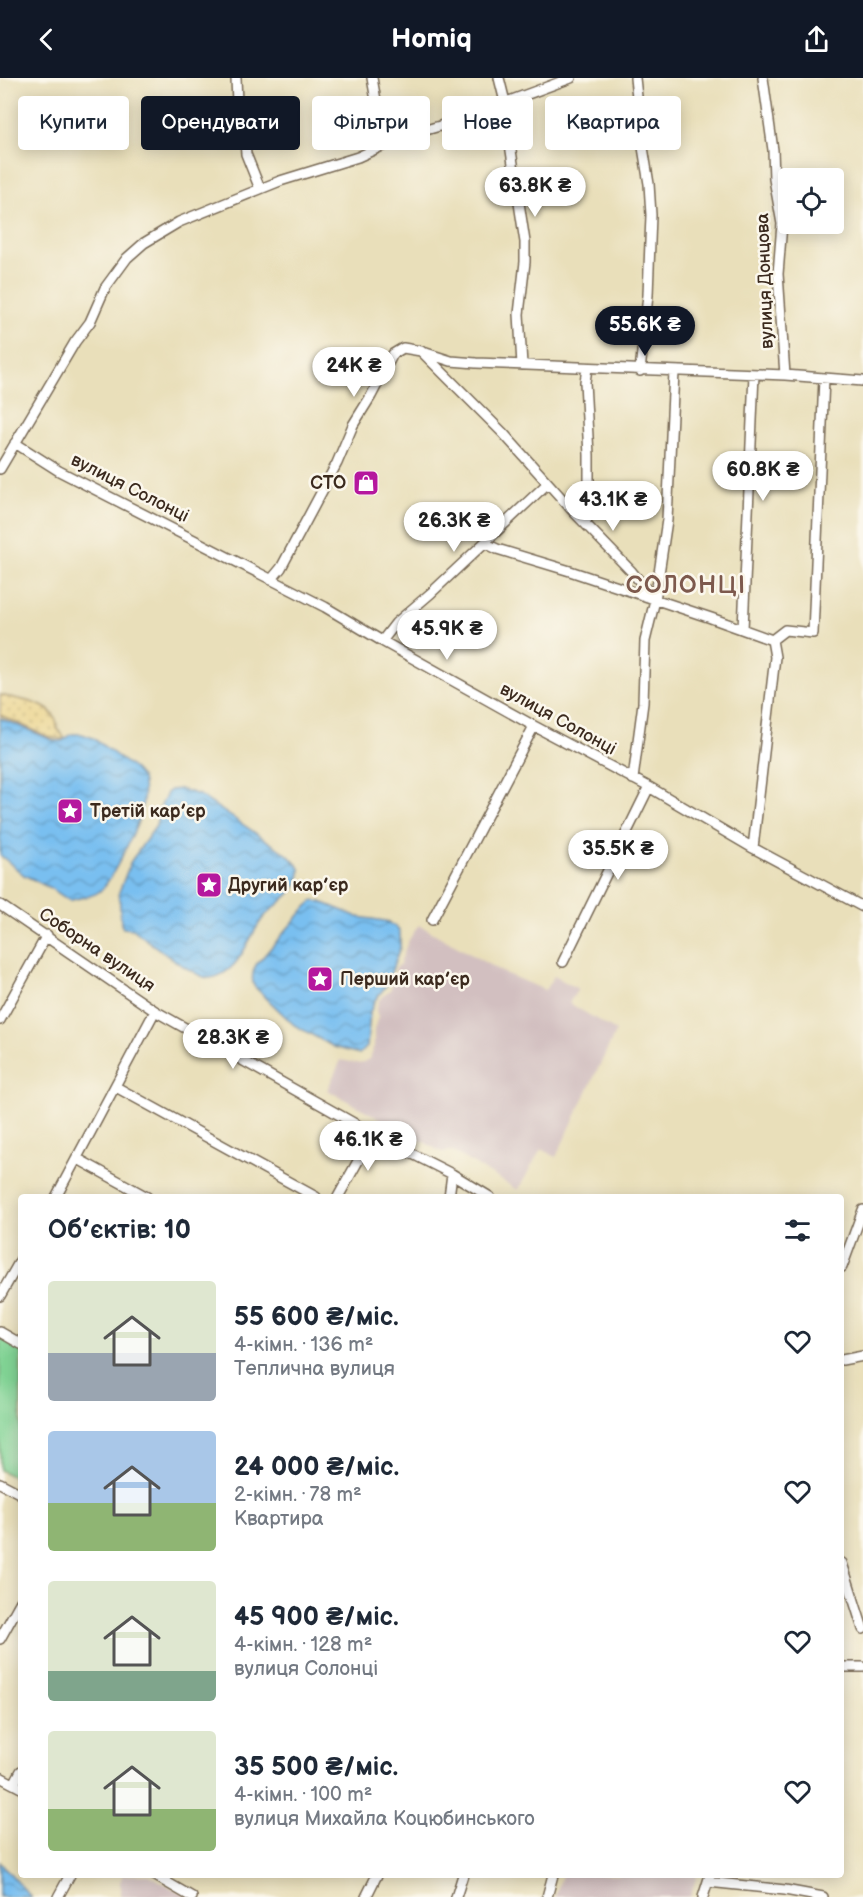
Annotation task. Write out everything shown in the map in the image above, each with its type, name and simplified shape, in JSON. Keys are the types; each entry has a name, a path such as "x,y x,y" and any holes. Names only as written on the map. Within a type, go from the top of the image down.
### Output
{"street":[{"path":"236,78 237,103 244,129 246,154 260,189"},
{"path":"372,78 375,96"},
{"path":"499,78 504,96"},
{"path":"522,96 571,78"},
{"path":"635,78 651,203 648,296 640,371"},
{"name":"вулиця Донцова","path":"763,78 774,179 782,224 778,274 785,375"},
{"path":"0,469 75,342 90,322 105,288 127,258 144,243 174,225 260,189 373,150"},
{"path":"512,150 525,242 519,315 522,365"},
{"path":"272,579 281,568 337,463 353,425 371,396 390,357 395,351 403,348 462,363 785,375 863,381"},
{"path":"421,351 479,409 645,586 655,600"},
{"path":"585,523 589,506 585,382 587,368"},
{"path":"633,779 643,703 645,641 655,600 667,520 674,372"},
{"path":"743,629 754,374"},
{"path":"772,640 785,630 813,633 824,378"},
{"name":"вулиця Солонці","path":"15,443 59,471 338,614 534,726 649,787 753,848 863,906"},
{"path":"382,641 396,623 548,483"},
{"path":"485,543 497,549 570,571 772,640"},
{"path":"753,848 775,657 772,640"},
{"path":"432,921 534,726"},
{"path":"564,962 649,787"},
{"name":"Соборна вулиця","path":"0,905 155,1011 373,1134 452,1174 485,1194"},
{"path":"0,1020 47,935"},
{"path":"58,1194 155,1011"},
{"path":"116,1087 311,1194"},
{"path":"340,1194 373,1134"},
{"path":"78,1159 142,1194"},
{"path":"448,1194 452,1174"},
{"path":"844,1262 863,1210"},
{"path":"0,1296 18,1264"},
{"path":"0,1332 18,1342"},
{"path":"844,1360 863,1356"},
{"path":"0,1483 18,1492"},
{"path":"844,1569 863,1629"},
{"path":"0,1639 18,1607"},
{"path":"844,1667 863,1667"},
{"path":"0,1777 17,1786"},
{"path":"58,1897 68,1878"},
{"path":"160,1878 192,1897"},
{"path":"366,1897 376,1878"},
{"path":"456,1897 462,1878"},
{"path":"547,1897 552,1878"},
{"path":"703,1897 709,1879 823,1897"}],"shaded area":[{"path":"419,925 502,972 545,990 554,976 578,989 569,1003 616,1031 556,1157 541,1149 518,1190 452,1151 442,1152 327,1090 341,1060 356,1063 369,1059 374,1046 379,1000 390,990 396,973 395,969 400,964 408,941"},
{"path":"122,1878 154,1878 188,1897 120,1897"},
{"path":"561,1878 696,1878 690,1897 555,1897"}],"sand":[{"path":"0,695 44,707 56,719 57,728 64,737 63,739 48,737 0,715"}],"green space":[{"path":"0,1334 18,1343 18,1479 0,1470"}],"water":[{"name":"Третій кар’єр","path":"0,718 55,741 62,741 72,734 82,734 93,738 134,769 142,778 143,802 140,816 110,878 96,894 70,901 24,875 0,855"},
{"name":"Другий кар’єр","path":"180,789 199,795 288,855 300,868 300,876 293,890 263,918 236,963 229,970 210,978 203,977 183,966 133,929 123,928 121,924 119,892 131,861 156,826 160,808 167,793"},
{"name":"Перший кар’єр","path":"313,901 358,917 385,921 400,932 400,948 386,986 375,1000 370,1012 367,1047 359,1054 334,1047 294,1025 253,983 252,975 256,965"},
{"path":"0,1862 31,1897 0,1897"}],"place":[{"name":"СТО","path":"366,483"},
{"name":"Третій кар’єр","path":"70,811"},
{"name":"Другий кар’єр","path":"209,885"},
{"name":"Перший кар’єр","path":"320,979"}],"district":[{"name":"СОЛОНЦІ","path":"686,585"}]}
